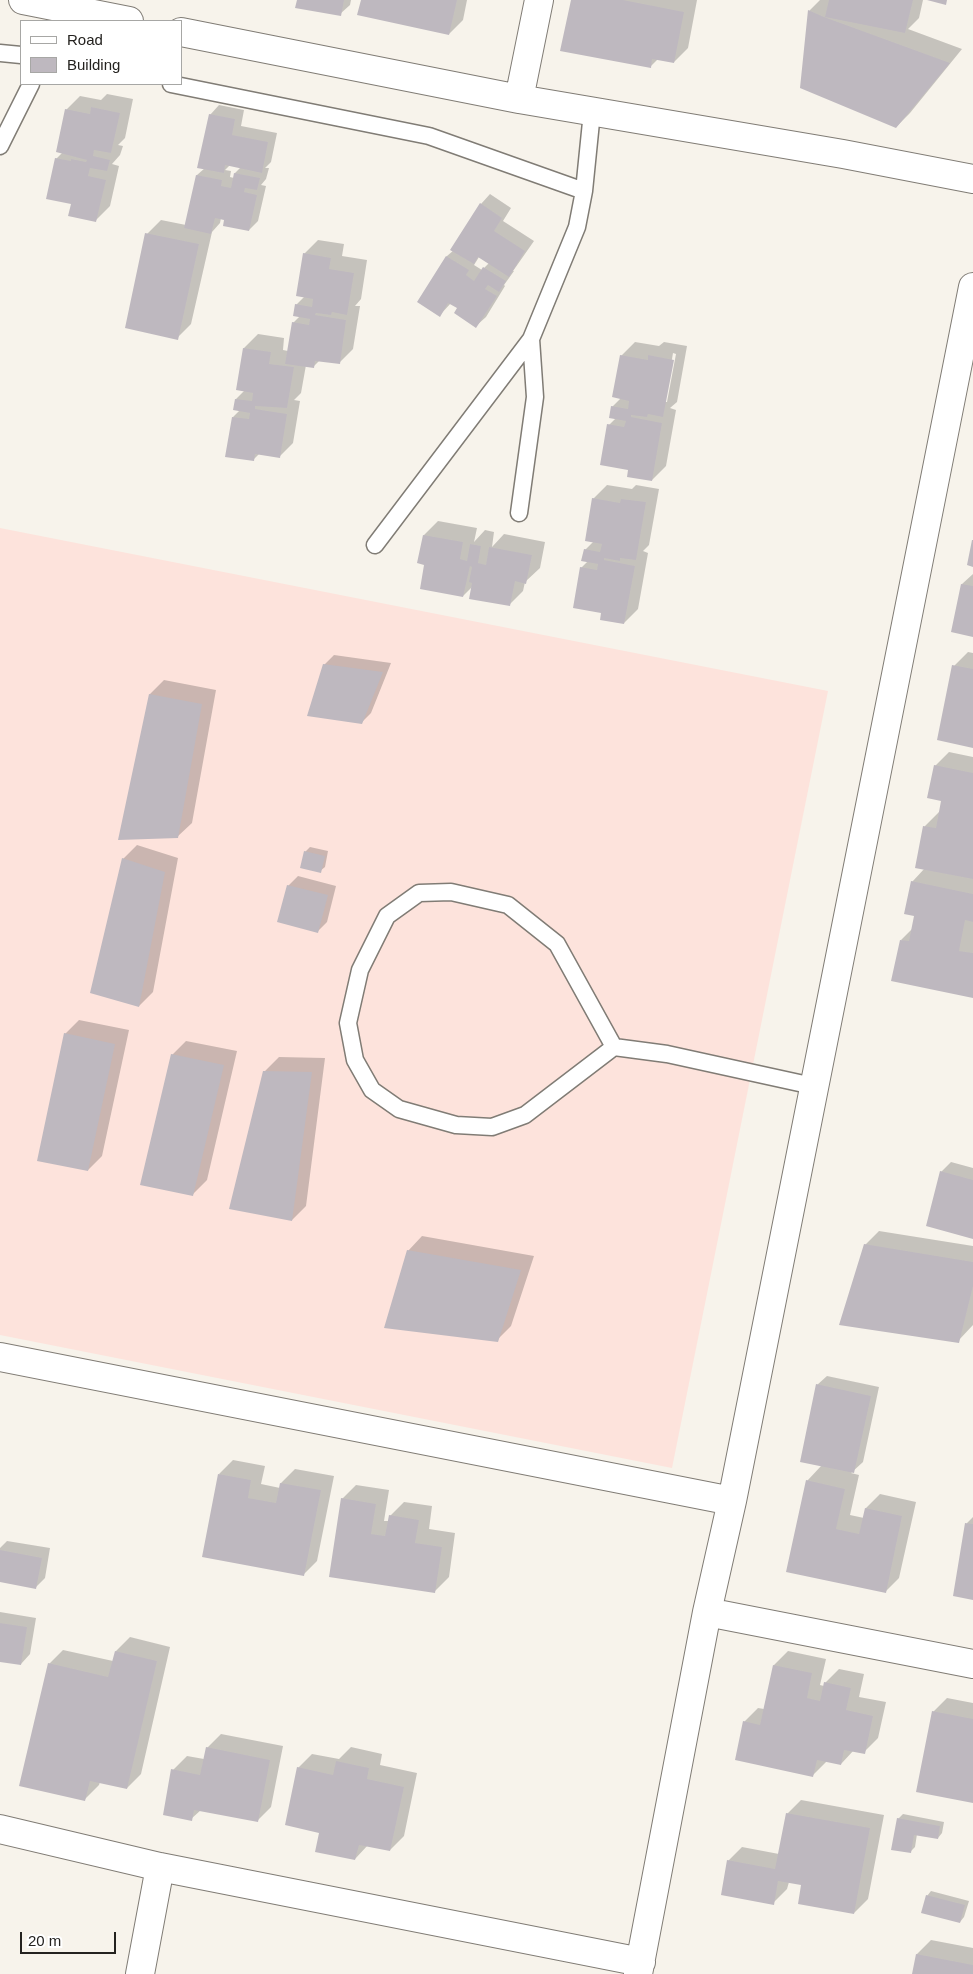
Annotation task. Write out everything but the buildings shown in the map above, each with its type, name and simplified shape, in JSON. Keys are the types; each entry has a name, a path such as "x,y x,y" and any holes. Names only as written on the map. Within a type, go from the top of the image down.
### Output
{"street":[{"path":"24,0 73,5 126,20"},
{"path":"520,99 539,0"},
{"path":"182,32 520,99 973,178"},
{"path":"0,1829 160,1867 640,1968 707,1612 732,1501 973,287"},
{"path":"0,1357 732,1501"},
{"path":"707,1612 973,1664"},
{"path":"140,1974 160,1867"}],"lane":[{"path":"0,53 20,55"},
{"path":"0,146 30,85"},
{"path":"176,85 429,136 584,191"},
{"path":"375,545 531,339 577,228 584,191 592,112"},
{"path":"519,513 535,397 531,339"},
{"path":"614,1047 557,944 508,905 451,892 419,893 387,916 360,970 348,1023 355,1060 372,1090 399,1109 456,1125 492,1127 525,1116 614,1047 667,1054 813,1086"}],"shaded area":[{"path":"0,528 828,691 672,1468 0,1335"}]}
